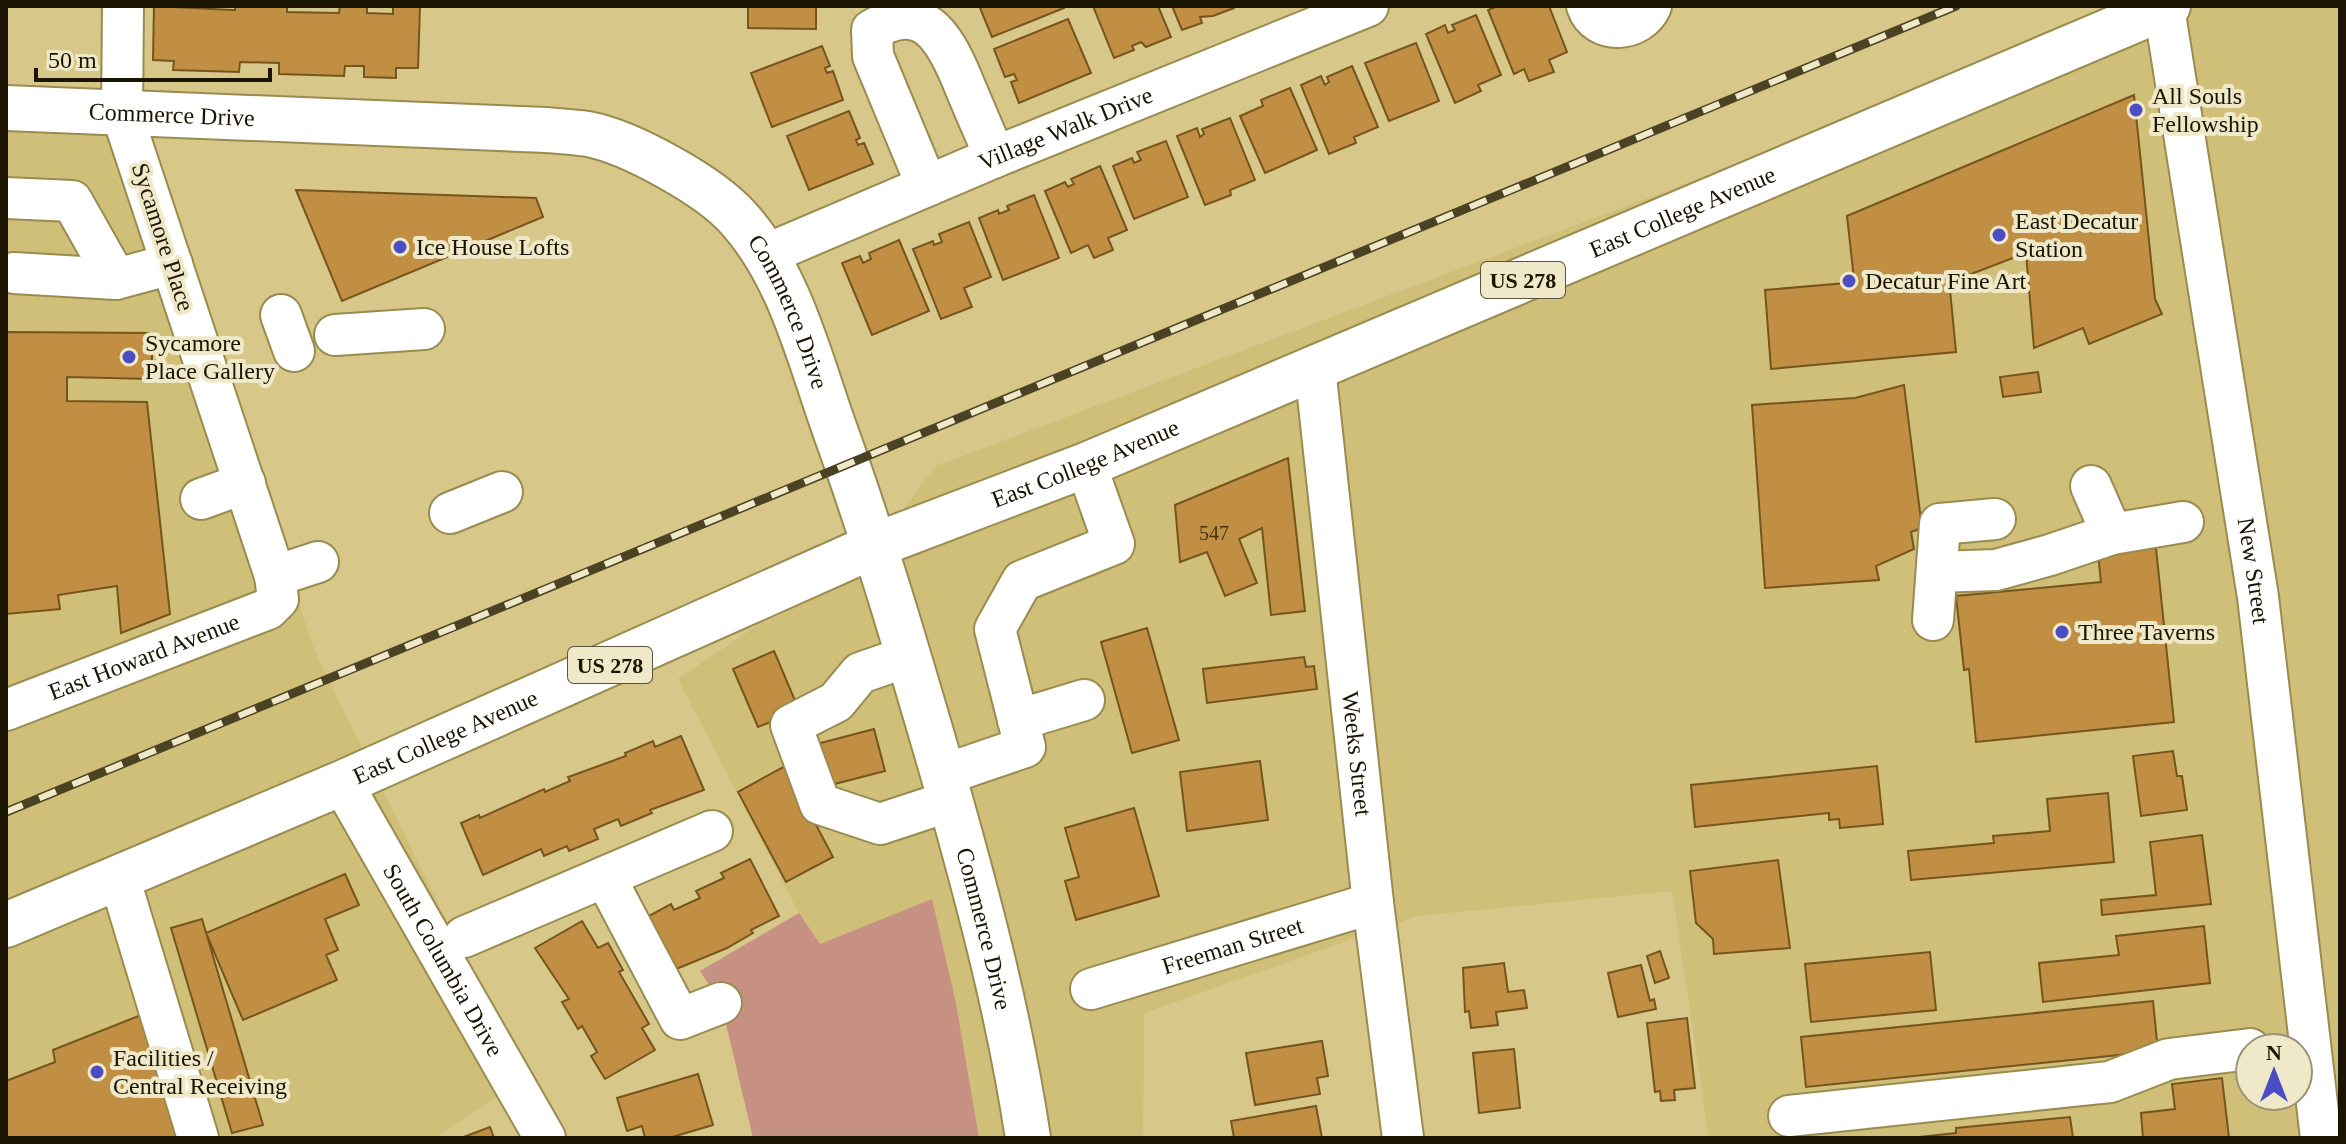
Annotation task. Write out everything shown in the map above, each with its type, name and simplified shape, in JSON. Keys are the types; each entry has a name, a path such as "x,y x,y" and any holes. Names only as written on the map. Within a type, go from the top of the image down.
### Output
{"main road":[{"name":"East College Avenue","path":"6,925 342,783 876,545 1086,465 2166,7"},
{"name":"Commerce Drive","path":"6,108 589,134 621,144 655,160 712,195 739,218 765,255 792,310 876,545 947,788 1002,993 1028,1138"}],"street":[{"name":"Sycamore Place","path":"123,6 122,114 277,588"},
{"name":"Village Walk Drive","path":"765,255 995,157 1368,6"},
{"path":"1587,6 1589,12 1607,26 1618,28 1640,22 1651,6"},
{"name":"New Street","path":"2166,7 2258,597 2309,1032"},
{"path":"927,186 873,56 872,30 887,13 909,8 922,10 940,28 995,157"},
{"path":"6,198 72,201 116,279"},
{"path":"14,273 116,279 172,264"},
{"path":"335,335 424,329"},
{"name":"Weeks Street","path":"1315,368 1373,903 1403,1138"},
{"path":"909,656 860,673 836,702 791,725 820,804 880,824 1025,747 995,629 1022,581 1114,544 1086,465"},
{"path":"201,499 245,483"},
{"path":"2091,486 2112,534"},
{"path":"450,513 502,492"},
{"path":"1933,620 1940,524 1995,519"},
{"path":"1937,572 1996,570 2112,534 2183,522"},
{"name":"East Howard Avenue","path":"6,710 268,609 277,588 318,562"},
{"path":"1018,720 1084,700"},
{"name":"South Columbia Drive","path":"342,783 545,1138"},
{"path":"464,937 712,831"},
{"path":"119,877 198,1138"},
{"path":"605,877 680,1019 721,1003"},
{"name":"Freeman Street","path":"1091,989 1373,903"},
{"path":"1789,1116 2110,1082 2169,1059 2234,1051"},
{"name":"New Street","path":"2314,1077 2321,1138"}],"shaded area":[{"path":"2114,6 2340,6 2340,1138 1709,1138 1672,891 1417,916 1144,1013 1143,1138 979,1138 956,1003 932,900 820,944 799,913 678,679 876,545 936,466 1709,175"},
{"path":"6,108 122,114 157,176 315,652 524,1079 434,1138 6,1138"},
{"path":"932,899 956,1003 979,1138 753,1138 721,1003 700,971 799,913 820,944"}],"building":[{"path":"154,6 235,10 235,6 287,6 287,12 339,13 340,6 367,6 367,13 393,14 393,6 420,6 418,68 396,68 396,78 364,77 364,66 345,66 344,76 279,74 279,63 240,62 239,72 173,70 174,61 153,60"},
{"path":"748,6 816,6 816,29 748,28"},
{"path":"1093,6 1158,6 1171,37 1146,47 1141,42 1132,46 1134,50 1114,58"},
{"path":"1172,6 1234,8 1200,17 1202,23 1182,30"},
{"path":"1498,6 1549,6 1567,52 1549,60 1554,72 1529,81 1524,69 1514,74 1488,10"},
{"path":"980,8 1064,8 992,37"},
{"path":"1476,15 1501,75 1478,85 1481,91 1455,103 1426,34 1445,25 1448,33 1455,30 1452,25"},
{"path":"1068,19 1091,73 1019,103 1011,82 1017,80 1014,74 1005,77 994,49"},
{"path":"1416,43 1439,101 1389,121 1365,63"},
{"path":"822,46 830,66 825,68 827,73 833,71 843,100 772,127 751,73"},
{"path":"1352,66 1378,127 1354,137 1356,143 1329,154 1301,85 1321,76 1325,85 1329,82 1327,77"},
{"path":"1290,88 1317,150 1265,173 1240,116 1263,106 1261,100"},
{"name":"East Decatur Station","path":"2134,95 2155,299 2162,314 2089,344 2083,328 2034,348 2026,253 1966,276 1949,279 1956,352 1771,369 1765,290 1846,283 1854,279 1847,216"},
{"path":"849,111 860,138 856,140 858,145 864,143 873,164 809,190 787,136"},
{"path":"1230,118 1255,180 1230,190 1231,195 1205,205 1177,136 1197,128 1200,137 1204,134 1202,129"},
{"path":"1166,141 1188,197 1134,219 1113,166 1132,158 1134,163 1141,160 1137,152"},
{"path":"1100,166 1127,230 1108,238 1113,250 1094,258 1088,245 1071,253 1045,191 1065,182 1068,187 1074,184 1071,179"},
{"name":"Ice House Lofts","path":"296,190 536,198 543,217 478,244 481,250 467,256 464,250 342,301"},
{"path":"1034,195 1059,258 1003,280 979,218 998,210 999,214 1009,210 1007,206"},
{"path":"969,222 991,277 964,288 972,307 941,319 913,249 933,241 934,245 942,242 939,234"},
{"path":"899,240 929,311 872,335 842,263 860,256 863,263 871,259 869,253"},
{"path":"6,332 153,333 151,379 67,377 67,401 147,402 170,614 121,633 117,586 58,595 60,609 6,614"},
{"path":"2038,372 2041,392 2003,397 2000,377"},
{"path":"1904,385 1922,528 1911,532 1914,549 1876,566 1879,580 1765,588 1752,405 1855,398"},
{"path":"1288,458 1305,611 1271,615 1262,528 1239,539 1257,583 1225,596 1207,552 1180,562 1175,505"},
{"name":"Three Taverns","path":"2156,548 2174,722 1976,742 1969,669 1964,670 1956,596 2101,582 2098,554"},
{"path":"1147,628 1179,740 1132,753 1101,642"},
{"path":"774,651 799,710 758,727 733,669"},
{"path":"1304,657 1306,667 1314,666 1317,689 1207,703 1203,669"},
{"path":"874,729 885,771 823,787 813,745"},
{"path":"681,736 704,790 650,810 652,813 621,826 618,819 594,829 598,839 569,851 567,846 544,856 541,849 483,875 461,823 479,815 480,818 544,789 545,792 570,781 568,777 626,756 625,753 653,741 655,747"},
{"path":"2173,751 2177,776 2182,776 2187,810 2141,816 2133,756"},
{"path":"1260,761 1268,820 1187,831 1180,772"},
{"path":"785,766 833,857 786,882 738,792"},
{"path":"1877,766 1883,824 1840,828 1839,819 1829,820 1829,813 1695,827 1691,785"},
{"path":"2108,793 2114,862 1911,880 1908,851 1994,843 1993,836 2050,831 2047,799"},
{"path":"1134,808 1159,896 1076,920 1065,881 1079,877 1065,828"},
{"path":"2202,835 2211,904 2102,915 2101,900 2156,895 2150,842"},
{"path":"750,859 779,916 751,930 753,933 727,948 674,970 647,917 671,904 674,910 700,898 696,891 724,878 721,873"},
{"path":"1778,860 1790,948 1714,954 1713,939 1696,923 1690,871"},
{"path":"345,874 359,905 325,919 338,950 326,955 337,980 243,1020 206,933"},
{"path":"202,919 263,1125 232,1133 171,928"},
{"path":"582,921 598,948 608,943 623,970 619,972 649,1024 642,1028 655,1050 605,1079 591,1056 597,1052 582,1026 578,1029 562,1002 569,999 535,948"},
{"path":"2204,926 2210,983 2043,1002 2039,963 2119,955 2116,936"},
{"path":"1660,951 1669,978 1655,983 1647,956"},
{"path":"1930,952 1936,1010 1811,1022 1805,964"},
{"path":"1504,963 1508,992 1524,990 1527,1008 1496,1012 1498,1025 1471,1028 1469,1011 1465,1012 1463,968"},
{"path":"1641,965 1650,1001 1654,999 1656,1009 1618,1017 1608,973"},
{"path":"2153,1001 2158,1051 1806,1087 1801,1037"},
{"name":"Facilities / Central Receiving","path":"146,1013 184,1138 6,1138 6,1081 55,1062 53,1050"},
{"path":"1687,1018 1695,1088 1674,1090 1675,1100 1661,1101 1660,1091 1655,1092 1647,1023"},
{"path":"1322,1041 1328,1076 1317,1078 1320,1094 1255,1105 1246,1053"},
{"path":"1514,1049 1520,1108 1479,1113 1473,1053"},
{"path":"698,1074 713,1125 669,1138 645,1138 642,1126 627,1131 617,1098"},
{"path":"2222,1078 2229,1138 2143,1138 2141,1113 2175,1109 2172,1084"},
{"path":"1316,1106 1322,1138 1234,1138 1231,1121"},
{"path":"2070,1117 2073,1138 1910,1138 1956,1133 1956,1128"},
{"path":"490,1127 494,1138 461,1138"}],"railway":[{"path":"6,812 1956,6"}],"place":[{"name":"All Souls Fellowship","path":"2136,110"},
{"name":"East Decatur Station","path":"1999,235"},
{"name":"Ice House Lofts","path":"400,247"},
{"name":"Decatur Fine Art","path":"1849,281"},
{"name":"Sycamore Place Gallery","path":"129,357"},
{"name":"Three Taverns","path":"2062,632"},
{"name":"Facilities / Central Receiving","path":"97,1072"}]}
